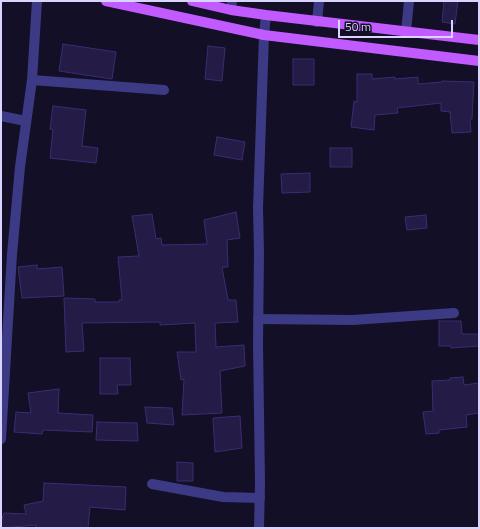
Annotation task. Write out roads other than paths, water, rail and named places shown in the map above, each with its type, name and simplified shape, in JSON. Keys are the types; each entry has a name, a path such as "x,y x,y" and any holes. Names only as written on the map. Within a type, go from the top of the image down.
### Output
{"main road":[{"path":"106,1 264,35 479,61"},
{"path":"192,1 231,5 266,15 317,22 479,40"}],"street":[{"path":"1,439 12,254 20,166 32,80 37,1"},
{"path":"317,22 319,1"},
{"path":"406,32 409,1"},
{"path":"259,528 258,208 266,15"},
{"path":"32,80 164,90"},
{"path":"1,116 26,121"},
{"path":"258,319 353,320 454,313"},
{"path":"152,484 223,497 260,498"}]}
